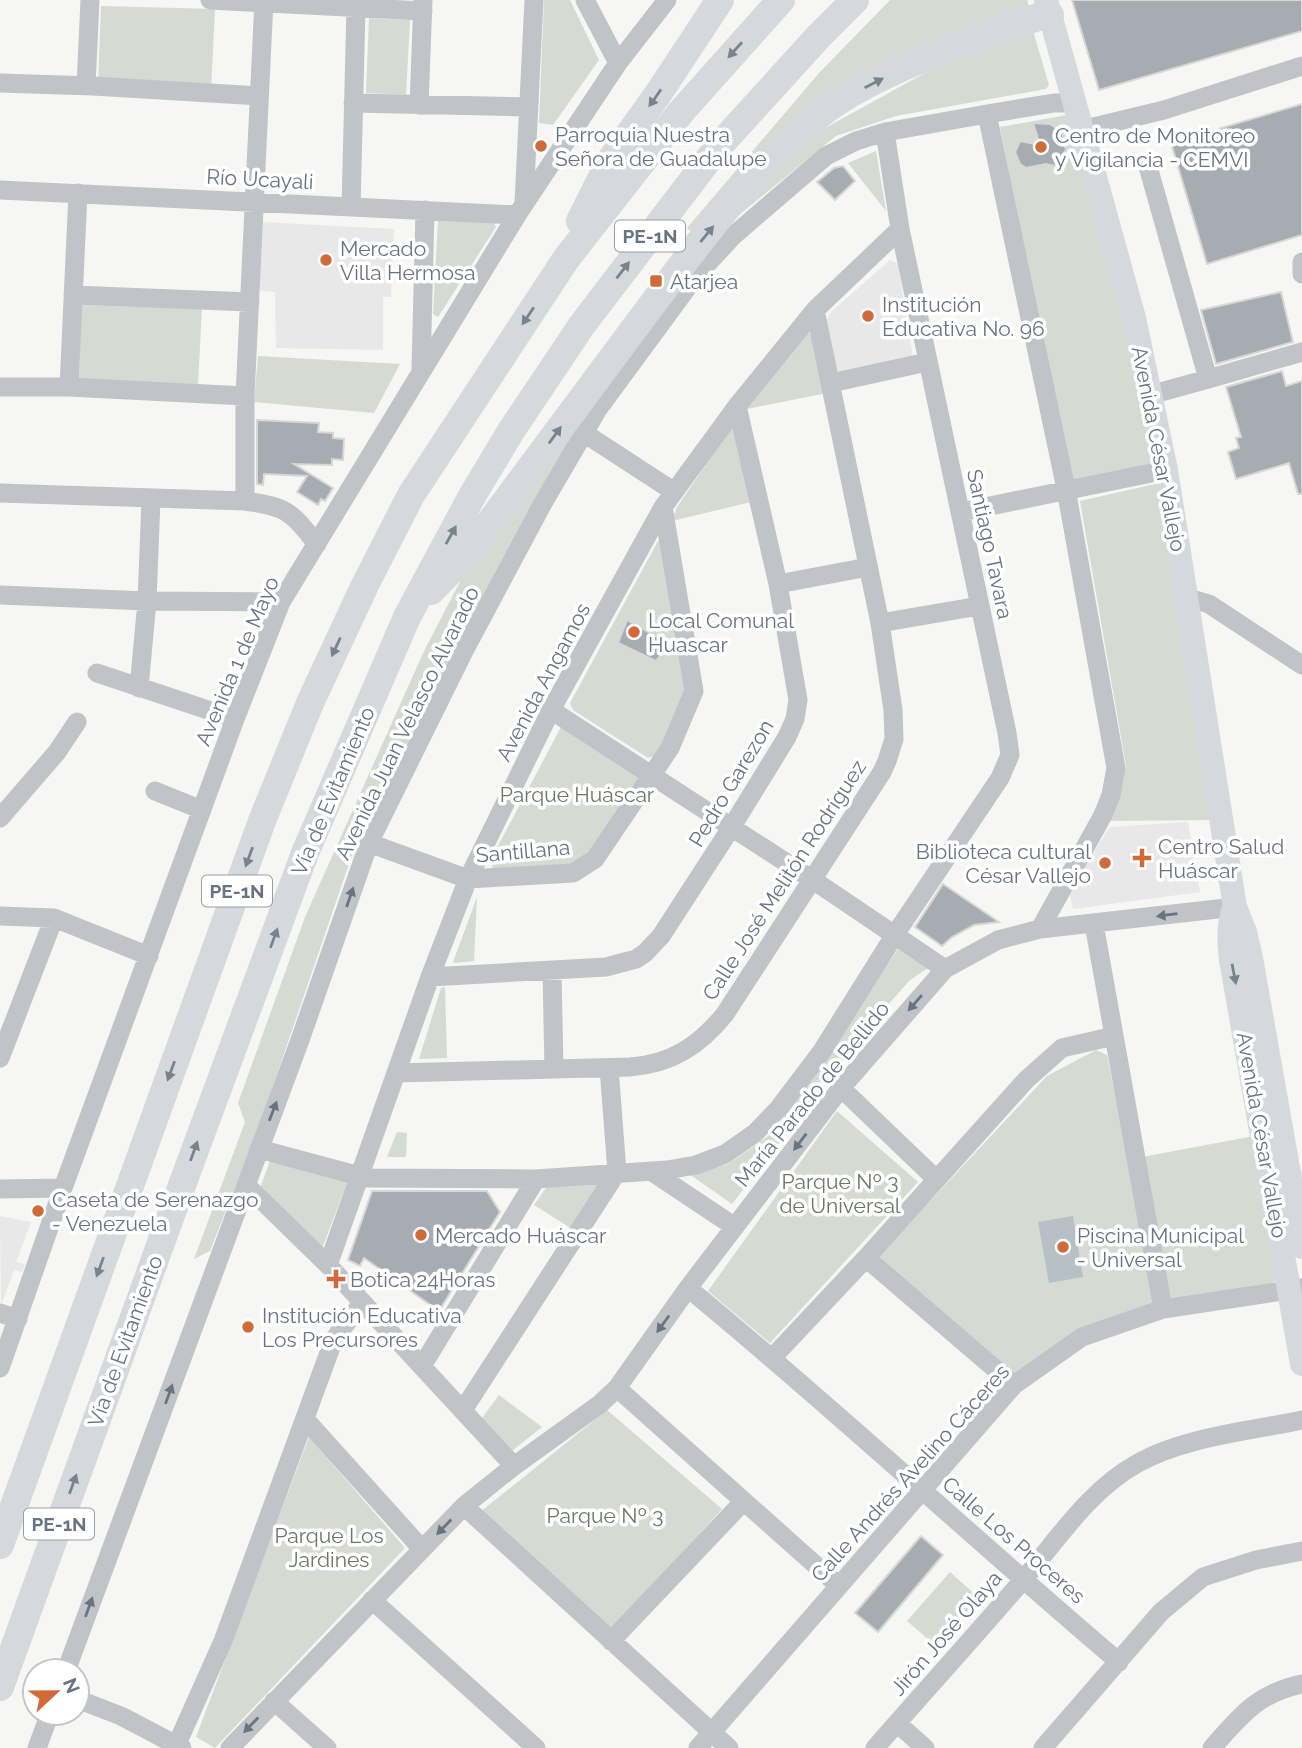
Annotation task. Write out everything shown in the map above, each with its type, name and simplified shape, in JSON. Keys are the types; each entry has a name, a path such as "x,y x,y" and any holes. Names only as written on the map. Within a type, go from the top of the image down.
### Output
{"highway":[{"path":"566,259 585,208 610,161 720,0"},
{"name":"PE-1N","path":"0,1545 258,834 310,704 365,585 411,495 566,259 681,112 781,0"},
{"name":"Vía de Evitamiento","path":"0,1687 305,853 407,617 472,496 511,431 582,324 718,147 855,0"},
{"path":"407,617 465,556 680,267 735,199 802,131 820,114 873,82 953,47 1034,18 1048,7"}],"main road":[{"name":"Avenida César Vallejo","path":"1048,7 1134,318 1166,470 1235,907 1251,958 1296,1174 1302,1247"},
{"name":"Avenida César Vallejo","path":"1235,907 1228,935 1231,960 1295,1289 1302,1364"}],"street":[{"path":"86,86 90,0"},
{"path":"210,0 356,8 423,5 419,105"},
{"path":"521,209 534,0"},
{"path":"585,0 618,62"},
{"name":"Avenida 1 de Mayo","path":"0,1367 9,1316 63,1188 281,601 521,209 618,62 667,0"},
{"path":"245,501 245,396 264,1"},
{"path":"351,207 356,8"},
{"path":"1081,130 1164,110 1302,66"},
{"path":"0,83 259,96"},
{"path":"354,103 527,107"},
{"name":"Avenida Juan Velasco Alvarado","path":"71,1657 300,1040 369,843 464,651 543,503 598,409 695,277 733,236 826,156 856,141 884,132 1054,103 1074,103"},
{"path":"987,114 1066,489 1116,768 1111,795 1103,815 1040,929"},
{"name":"Santiago Tavara","path":"259,1149 360,1177 536,1179 681,1168 726,1154 755,1133 779,1108 822,1051 894,936 1000,778 1010,755 900,229 884,132"},
{"path":"1147,163 1208,379"},
{"name":"Río Ucayali","path":"0,190 425,210 521,209"},
{"path":"68,387 78,193"},
{"path":"421,372 425,210"},
{"name":"Avenida Angamos","path":"328,1265 430,976 468,878 551,710 668,499 737,406 815,310 900,229"},
{"path":"1302,262 1302,274"},
{"path":"73,295 250,302"},
{"name":"Calle José Melitón Rodríguez","path":"397,1073 646,1066 682,1053 702,1040 725,1014 881,772 891,751 894,724 880,623 815,310"},
{"path":"1150,395 1302,352"},
{"path":"831,383 927,362"},
{"path":"0,387 68,387 245,396"},
{"name":"Pedro Garezon","path":"430,976 552,971 618,965 645,953 661,936 732,828 787,737 796,719 798,700 778,584 737,406"},
{"path":"584,433 668,499"},
{"path":"961,512 1166,470"},
{"path":"0,493 245,501 276,505 296,518 317,544"},
{"path":"139,688 151,499"},
{"name":"Santillana","path":"369,843 468,878 564,874 582,869 595,859 670,748 694,691 668,499"},
{"path":"778,584 868,567"},
{"path":"0,595 146,601 281,601"},
{"path":"1185,597 1209,604 1302,665"},
{"path":"880,623 979,606"},
{"path":"97,673 235,719"},
{"path":"551,710 945,969"},
{"path":"0,818 57,752 77,722"},
{"path":"155,791 202,810"},
{"name":"María Parado de Bellido","path":"230,1748 464,1506 600,1404 617,1388 688,1288 841,1088 945,969 998,940 1040,929 1235,907"},
{"path":"0,916 54,918 149,956"},
{"path":"0,1058 9,1014 54,918"},
{"path":"1094,924 1164,1309"},
{"path":"552,971 554,1069"},
{"path":"772,1358 1026,1080 1062,1048 1114,1036"},
{"path":"463,1410 617,1172 609,1068"},
{"path":"841,1088 936,1179"},
{"path":"651,1171 735,1227"},
{"path":"422,1366 536,1179"},
{"path":"246,1185 328,1265 514,1466"},
{"path":"0,1189 63,1188"},
{"path":"866,1258 1014,1385"},
{"name":"Calle Los Proceres","path":"688,1288 772,1358 1119,1662"},
{"name":"Calle Andrés Avelino Cáceres","path":"698,1748 1014,1385 1082,1337 1164,1309 1295,1289"},
{"path":"91,1704 121,1716 180,1746 223,1641 334,1339 362,1303"},
{"path":"617,1388 839,1586"},
{"path":"305,1419 422,1549"},
{"name":"Jirón José Olaya","path":"875,1748 1093,1496 1114,1478 1163,1451 1302,1420"},
{"path":"611,1641 743,1502"},
{"path":"464,1506 729,1748"},
{"path":"1043,1748 1161,1612 1203,1577 1256,1560 1302,1551"},
{"path":"372,1600 536,1748"},
{"path":"1212,1748 1247,1709 1264,1696 1282,1688 1302,1684"},
{"path":"274,1701 327,1748"},
{"path":"897,1723 925,1748"},
{"path":"37,1748 45,1727"}],"shaded area":[{"name":"Mercado Villa Hermosa","path":"260,222 394,229 391,297 383,297 383,350 276,348 275,292 257,290"},
{"name":"Institución Educativa No. 96","path":"890,260 898,264 913,358 837,375 827,320 831,312"},
{"name":"Centro Salud Huáscar","path":"1188,822 1200,892 1073,909 1069,890 1110,827"},
{"path":"0,1216 31,1222 16,1262 25,1264 22,1272 14,1270 1,1306"},
{"path":"1073,1216 1083,1277 1049,1283 1038,1222"}],"green space":[{"path":"544,0 570,0 599,60 553,125 539,123"},
{"path":"890,0 1027,0 1030,10 878,71 696,235 687,228 819,73"},
{"path":"101,6 215,9 211,90 98,83"},
{"path":"369,18 410,20 406,95 366,93"},
{"path":"1027,29 1034,34 1049,85 1046,89 896,116 836,136 734,219 807,138 934,68"},
{"path":"1067,115 1124,301 1157,464 1072,482 1069,478 1000,127"},
{"path":"876,151 886,211 848,163"},
{"path":"438,221 493,221 496,227 438,317 433,314"},
{"path":"81,305 202,309 198,384 79,384"},
{"path":"804,332 810,333 827,393 747,409 746,403"},
{"path":"258,356 400,364 374,413 254,402"},
{"path":"733,425 751,502 672,521 677,507"},
{"path":"561,437 569,443 452,654 353,852 260,1124 210,1251 194,1259 245,1122 238,1103 305,917 424,651 466,570"},
{"path":"1155,484 1160,486 1211,820 1109,821 1122,787 1126,766 1080,501"},
{"path":"662,540 687,700 655,756 648,758 573,710 570,703 658,541"},
{"name":"Parque Huáscar","path":"561,727 642,778 590,855 556,868 493,868 490,861"},
{"path":"477,897 474,961 455,963 453,962"},
{"path":"898,949 928,968 909,981 887,1006 732,1204 689,1174 728,1164 774,1132"},
{"path":"445,987 447,1058 419,1059 441,988"},
{"path":"1096,1050 1107,1055 1158,1304 1010,1377 875,1260 1047,1076"},
{"name":"Parque Nº 3 de Universal","path":"837,1111 918,1182 770,1343 708,1291"},
{"path":"397,1132 407,1133 406,1157 387,1157"},
{"path":"1254,1136 1278,1277 1272,1284 1176,1301 1170,1297 1142,1157"},
{"path":"271,1158 348,1180 323,1246 319,1246 259,1191"},
{"path":"550,1182 600,1183 572,1229 534,1205"},
{"path":"499,1395 542,1427 512,1451 482,1418"},
{"name":"Parque Nº 3","path":"607,1410 722,1509 611,1631 479,1513"},
{"name":"Parque Los Jardines","path":"309,1437 405,1548 215,1748 196,1737"},
{"path":"950,1572 979,1598 937,1647 907,1621"}],"building":[{"path":"1072,0 1302,0 1302,31 1099,90"},
{"path":"1302,104 1302,235 1207,264 1171,143"},
{"name":"Centro de Monitoreo y Vigilancia - CEMVI","path":"1033,123 1050,124 1062,132 1066,150 1055,166 1046,164 1026,168 1020,164 1015,152 1020,141 1040,145"},
{"path":"843,166 855,181 835,200 817,182 834,168"},
{"path":"1281,292 1293,342 1216,364 1201,310"},
{"path":"1282,371 1286,386 1302,381 1302,494 1298,494 1289,463 1236,479 1228,452 1239,448 1236,438 1241,437 1226,387"},
{"path":"257,420 319,423 318,432 333,433 333,438 344,439 343,460 332,459 332,465 294,464 333,488 325,501 321,499 318,505 297,492 307,476 264,474 263,485 257,484"},
{"name":"Local Comunal Huascar","path":"627,620 669,644 656,661 618,643"},
{"path":"943,884 999,922 974,925 942,946 915,927"},
{"name":"Mercado Huáscar","path":"372,1191 487,1191 500,1212 439,1311 364,1258 360,1266 348,1260"},
{"path":"921,1536 943,1555 878,1632 855,1613"}],"place":[{"name":"Parroquia Nuestra Señora de Guadalupe","path":"541,146"},
{"name":"Centro de Monitoreo y Vigilancia - CEMVI","path":"1041,147"},
{"name":"Mercado Villa Hermosa","path":"326,260"},
{"name":"Atarjea","path":"656,281"},
{"name":"Institución Educativa No. 96","path":"868,316"},
{"name":"Local Comunal Huascar","path":"634,632"},
{"name":"Centro Salud Huáscar","path":"1142,858"},
{"name":"Biblioteca cultural César Vallejo","path":"1105,863"},
{"name":"Caseta de Serenazgo - Venezuela","path":"38,1211"},
{"name":"Mercado Huáscar","path":"421,1235"},
{"name":"Piscina Municipal - Universal","path":"1063,1247"},
{"name":"Botica 24Horas","path":"336,1279"},
{"name":"Institución Educativa Los Precursores","path":"248,1327"}]}
